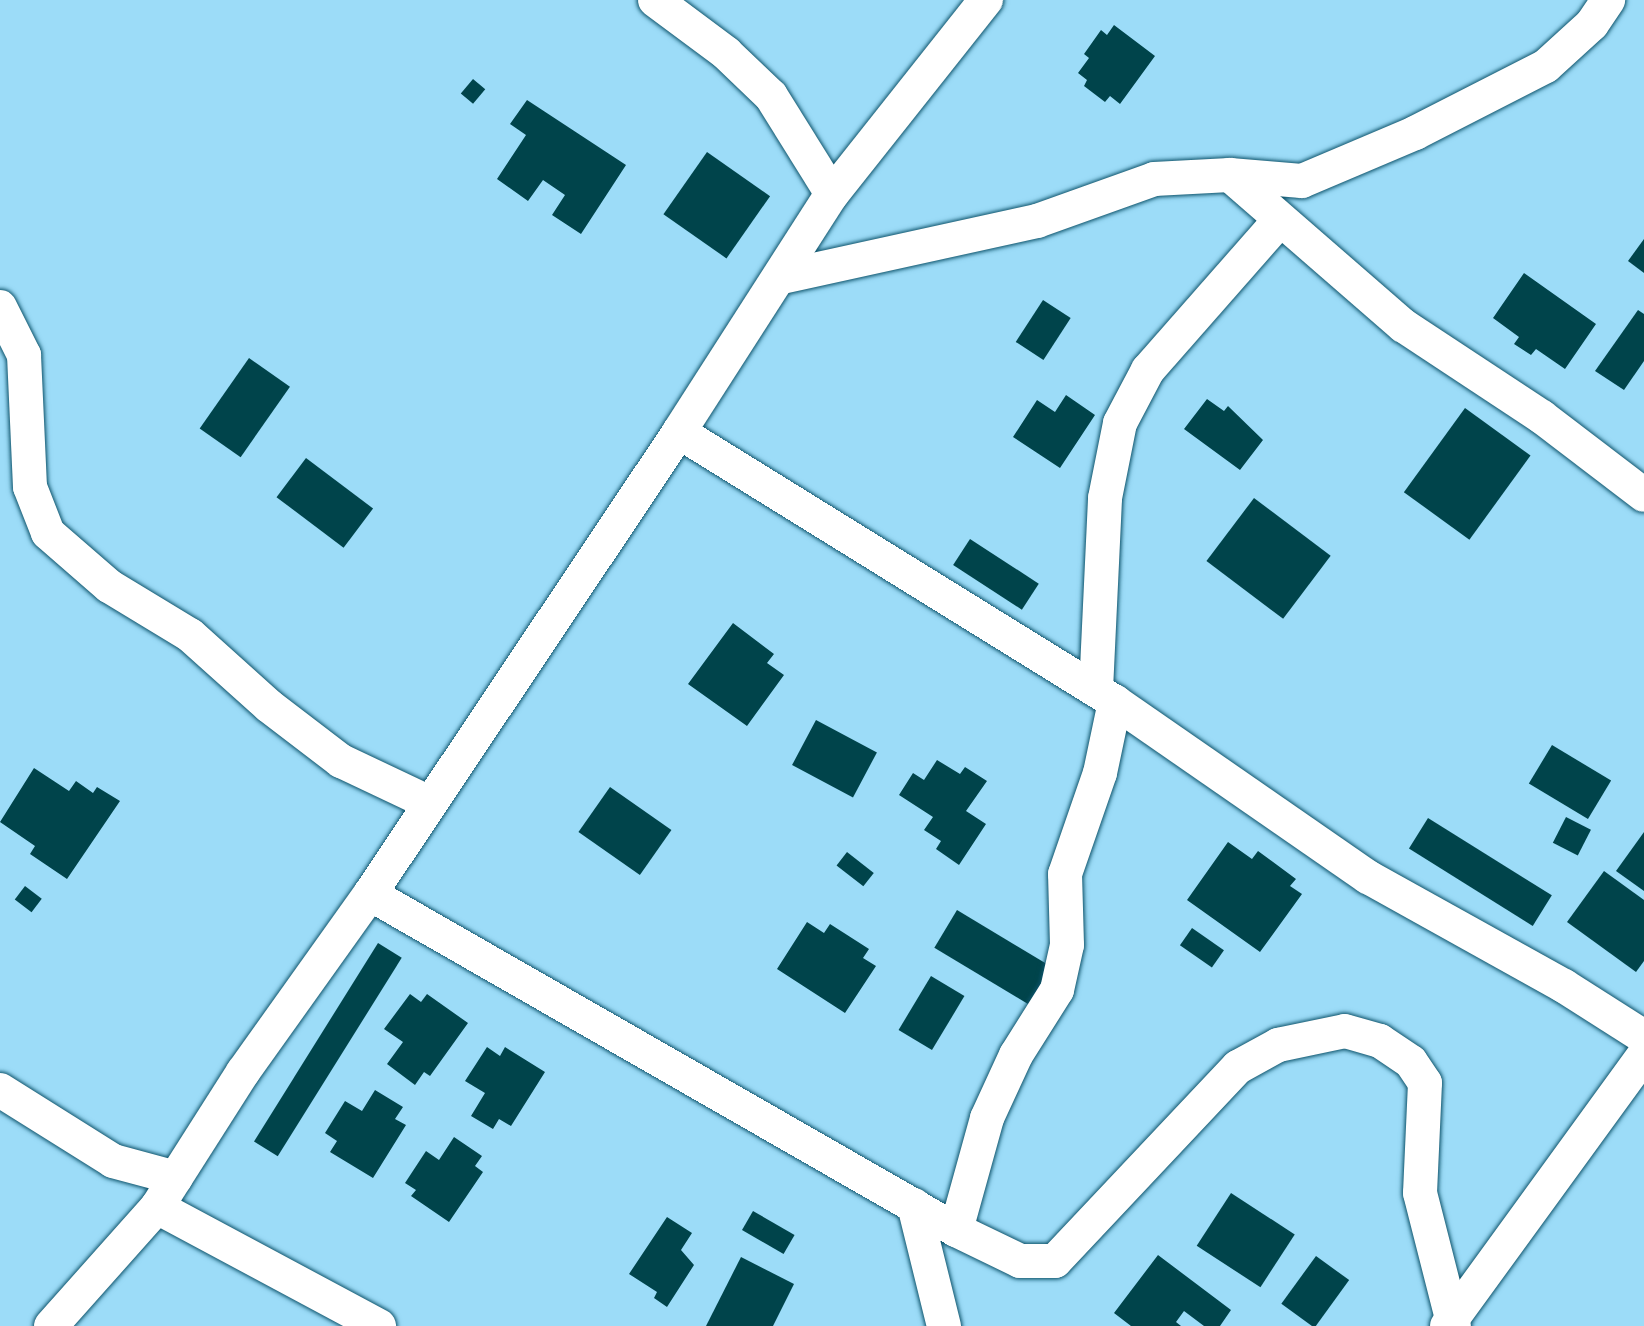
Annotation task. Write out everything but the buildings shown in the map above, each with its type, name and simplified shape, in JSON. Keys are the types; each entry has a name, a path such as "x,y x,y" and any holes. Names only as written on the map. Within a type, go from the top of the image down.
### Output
{"street":[{"path":"655,0 726,53 771,96 832,194"},
{"path":"51,1326 157,1207 243,1072 370,894 679,432 782,277 832,194 986,0"},
{"path":"782,277 1037,221 1154,179 1230,175 1302,181 1415,133 1546,66 1592,24 1608,0"},
{"path":"1230,175 1404,326 1542,417 1644,495"},
{"path":"956,1230 987,1118 1016,1055 1057,990 1067,945 1065,874 1100,773 1105,696 1105,498 1120,423 1148,370 1280,220"},
{"path":"0,307 24,355 30,487 48,533 109,586 190,635 269,706 341,761 430,803"},
{"path":"679,432 1105,696 1368,877 1564,986 1644,1037"},
{"path":"370,894 956,1230 1020,1261 1055,1261 1238,1067 1278,1045 1345,1031 1380,1041 1411,1062 1425,1083 1420,1193 1450,1325"},
{"path":"1450,1325 1644,1055"},
{"path":"0,1090 113,1161 176,1178"},
{"path":"914,1205 944,1326"},
{"path":"157,1207 379,1326"}]}
